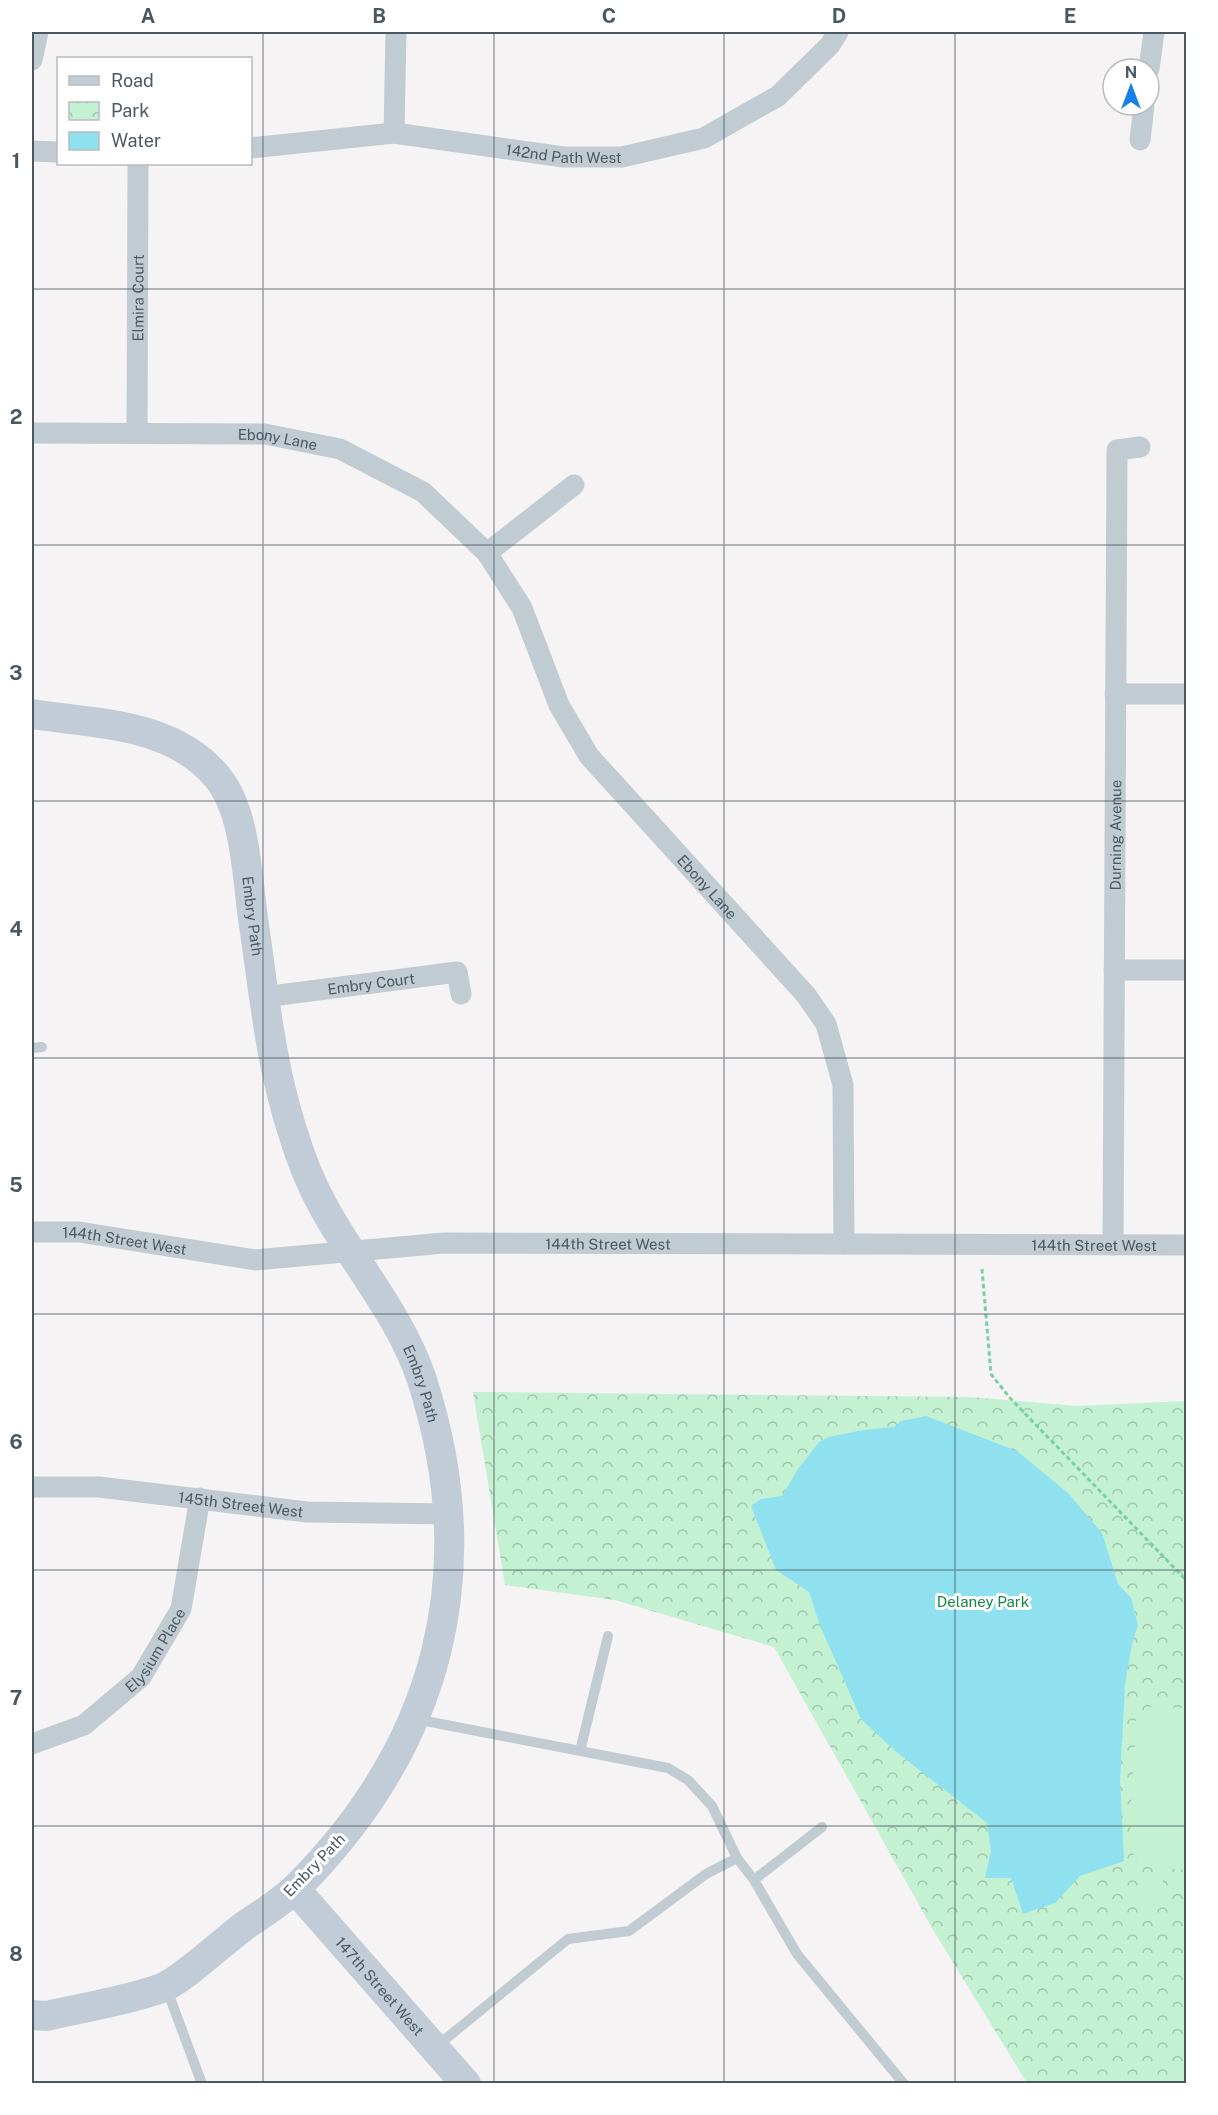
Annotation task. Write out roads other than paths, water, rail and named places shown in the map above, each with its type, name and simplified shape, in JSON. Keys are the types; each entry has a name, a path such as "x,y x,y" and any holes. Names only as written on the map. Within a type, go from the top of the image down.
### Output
{"street":[{"path":"32,60 38,32"},
{"path":"394,133 396,32"},
{"name":"142nd Path West","path":"252,148 394,133 564,157 622,157 704,138 778,96 831,45 838,32"},
{"path":"1151,57 1154,32"},
{"path":"1140,140 1143,117"},
{"path":"32,152 57,152"},
{"name":"Elmira Court","path":"137,433 138,165"},
{"name":"Ebony Lane","path":"32,433 265,434 340,449 423,492 487,553 522,608 559,705 589,756 806,995 826,1024 843,1085 844,1244"},
{"name":"Durning Avenue","path":"1113,1245 1117,450 1140,447"},
{"path":"487,553 574,485"},
{"path":"1115,694 1186,694"},
{"name":"Embry Path","path":"32,714 142,730 191,750 221,781 239,820 275,1066 293,1135 321,1203 393,1314 420,1374 439,1438 450,1514 444,1617 432,1668 415,1719 363,1812 295,1889 166,1987 47,2016 32,2015"},
{"path":"1114,970 1186,970"},
{"name":"Embry Court","path":"264,997 457,972 461,994"},
{"name":"144th Street West","path":"32,1232 79,1232 255,1260 444,1244 1186,1245"},
{"name":"145th Street West","path":"32,1487 99,1487 307,1512 450,1514"},
{"name":"Elysium Place","path":"32,1744 84,1725 141,1677 181,1609 200,1498"},
{"name":"147th Street West","path":"295,1889 466,2084"}],"lane":[{"path":"580,1751 608,1636"},
{"path":"415,1719 668,1768 688,1780 712,1806 737,1858 754,1880 796,1954 904,2084"},
{"path":"754,1880 822,1827"},
{"path":"434,2048 568,1940 629,1931 706,1874 737,1858"},
{"path":"166,1987 202,2084"}],"water":[{"path":"926,1416 1017,1451 1068,1493 1102,1533 1118,1584 1131,1598 1138,1625 1125,1684 1120,1780 1124,1861 1080,1876 1055,1903 1023,1914 1011,1878 985,1878 991,1851 987,1823 894,1750 861,1719 819,1623 809,1592 776,1570 751,1506 761,1499 782,1496 798,1469 819,1442 829,1437 863,1430 894,1427 901,1421"}],"park label":[{"name":"Delaney Park","path":"983,1601"}]}
